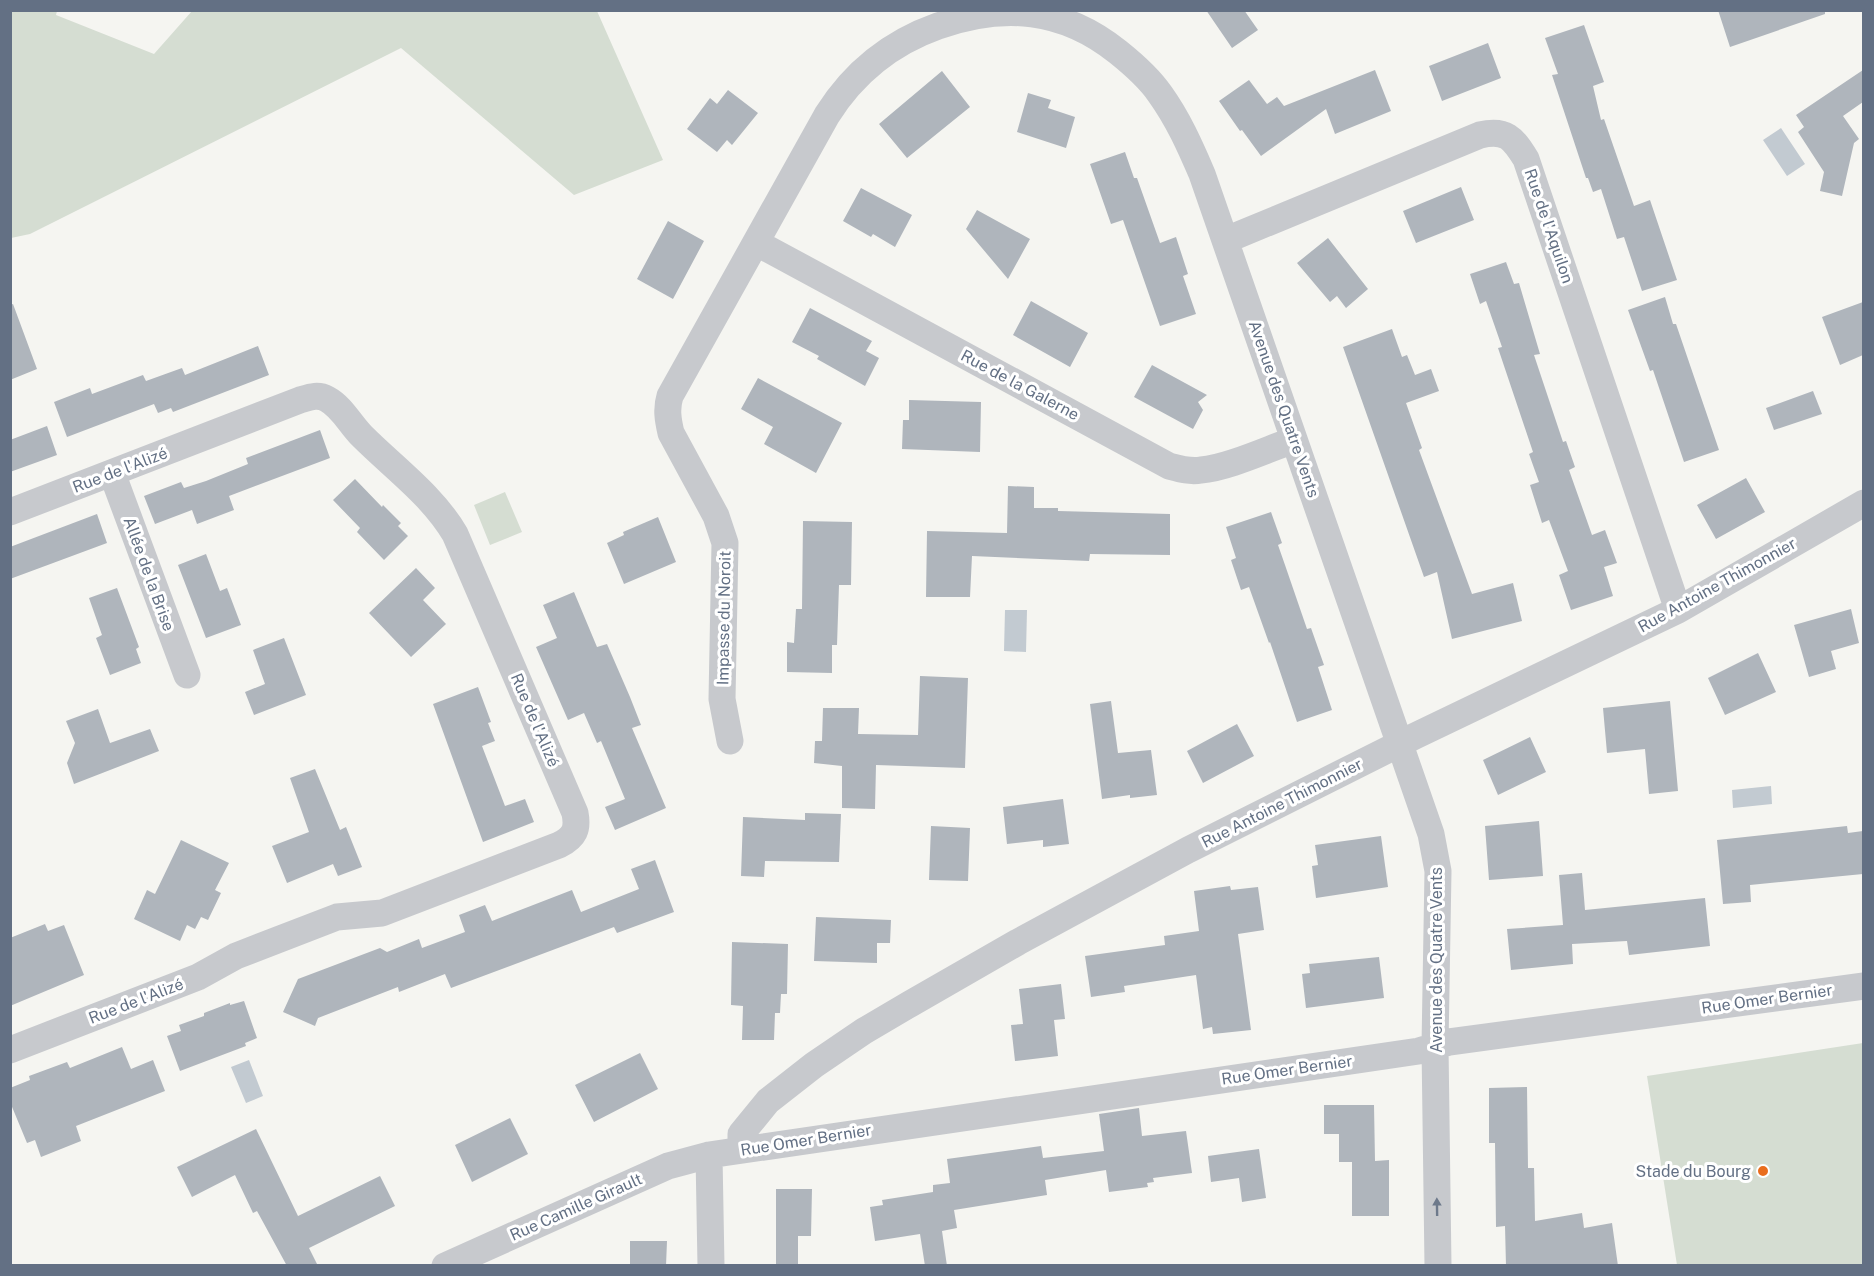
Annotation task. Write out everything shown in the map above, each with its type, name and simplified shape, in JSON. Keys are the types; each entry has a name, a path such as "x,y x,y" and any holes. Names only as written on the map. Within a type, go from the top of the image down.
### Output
{"street":[{"name":"Avenue des Quatre Vents","path":"757,243 832,106 854,78 871,63 924,31 958,20 991,13 1025,12 1049,16 1103,40 1133,64 1159,92 1182,129 1202,174 1431,834 1438,871 1435,1046 1438,1266"},
{"name":"Rue de l'Aquilon","path":"1226,240 1480,135 1493,132 1506,135 1516,142 1526,159 1677,610"},
{"name":"Rue de la Galerne","path":"757,243 1169,466 1184,470 1201,470 1294,440"},
{"name":"Impasse du Noroit","path":"730,741 722,699 725,543 716,516 671,433 667,405 669,396 757,243"},
{"name":"Rue de l'Alizé","path":"10,512 313,396 326,398 340,408 363,437 447,519 575,813 577,825 575,833 568,841 559,845 382,913 337,917 236,956 198,977 10,1050"},
{"name":"Allée de la Brise","path":"112,473 187,675"},
{"name":"Rue Antoine Thimonnier","path":"741,1150 741,1134 768,1101 814,1065 864,1031 1018,942 1158,867 1401,743 1677,610 1863,503"},
{"name":"Rue Omer Bernier","path":"709,1155 1419,1051 1470,1039 1863,986"},
{"name":"Rue Camille Girault","path":"445,1266 668,1166 709,1155"},
{"path":"709,1155 711,1266"}],"shaded area":[{"path":"10,11 57,11 56,15 154,54 192,11 597,11 663,160 574,195 401,48 30,234 11,238"},
{"path":"1781,128 1805,164 1787,176 1763,140"},
{"path":"505,492 522,532 490,545 474,505"},
{"path":"1005,610 1027,610 1026,652 1004,651"},
{"path":"1771,786 1772,804 1733,808 1732,790"},
{"name":"Stade du Bourg","path":"1863,1043 1863,1265 1677,1265 1647,1076"},
{"path":"249,1060 263,1096 246,1103 231,1067"}],"building":[{"path":"1206,10 1244,10 1258,30 1232,48"},
{"path":"1718,10 1825,10 1825,14 1730,47"},
{"path":"1584,25 1604,82 1593,86 1601,120 1604,119 1634,206 1650,200 1677,280 1642,291 1624,237 1617,239 1601,189 1593,192 1586,178 1552,75 1558,74 1545,38"},
{"path":"1488,43 1501,78 1442,101 1429,66"},
{"path":"1375,70 1391,111 1335,134 1326,109 1261,156 1219,101 1249,80 1267,104 1277,97 1284,106"},
{"path":"1863,70 1863,102 1843,116 1859,139 1854,143 1842,196 1820,191 1824,172 1798,132 1804,127 1796,115"},
{"path":"942,71 970,107 907,158 879,124"},
{"path":"728,90 758,113 732,145 727,140 717,152 687,129 710,98 717,104"},
{"path":"1028,93 1051,100 1048,108 1075,117 1066,148 1017,132"},
{"path":"1125,152 1134,178 1137,178 1160,243 1176,237 1188,274 1183,276 1196,314 1160,326 1123,220 1111,224 1090,164"},
{"path":"1461,187 1474,220 1416,243 1403,211"},
{"path":"861,188 912,215 895,247 843,221"},
{"path":"977,210 1030,239 1008,279 966,229"},
{"path":"668,221 704,241 673,299 637,279"},
{"path":"1328,238 1368,289 1346,308 1337,296 1330,302 1297,263"},
{"path":"1506,262 1514,284 1519,283 1540,354 1534,355 1563,442 1566,441 1575,467 1569,470 1592,535 1605,530 1617,563 1604,567 1613,596 1571,610 1559,575 1568,571 1549,520 1542,523 1530,485 1539,482 1529,454 1533,452 1498,348 1502,347 1486,301 1480,304 1470,274"},
{"path":"1665,297 1719,450 1684,462 1653,370 1650,371 1628,310"},
{"path":"1031,301 1088,333 1070,367 1013,335"},
{"path":"1863,302 1863,355 1840,365 1822,317"},
{"path":"13,304 37,369 10,380 10,305"},
{"path":"810,308 872,341 866,351 879,358 865,386 817,359 819,356 792,342"},
{"path":"1392,329 1402,357 1407,355 1415,375 1431,369 1439,391 1406,403 1422,448 1419,450 1472,594 1513,583 1522,621 1452,639 1437,572 1424,577 1343,347"},
{"path":"258,346 269,375 173,412 171,408 158,413 154,404 67,437 54,402 90,388 92,394 143,375 146,381 182,368 185,375"},
{"path":"1152,365 1207,395 1198,402 1203,410 1193,429 1134,397"},
{"path":"758,378 842,423 816,473 764,444 773,427 741,409"},
{"path":"1813,391 1822,414 1774,430 1766,408"},
{"path":"909,400 981,402 980,452 902,449 903,420 909,420"},
{"path":"47,426 57,455 10,472 10,440"},
{"path":"320,430 330,458 229,496 234,510 197,524 192,510 155,524 144,496 181,482 184,488 206,481 248,464 246,458"},
{"path":"1746,478 1765,512 1716,539 1697,505"},
{"path":"355,479 401,523 398,526 408,536 384,560 357,532 360,528 333,500"},
{"path":"1008,486 1034,487 1034,508 1058,508 1058,511 1170,514 1170,555 1090,554 1089,561 972,556 970,597 926,597 927,531 1007,533"},
{"path":"1271,512 1282,543 1278,545 1307,629 1311,628 1324,665 1318,667 1332,710 1297,722 1249,587 1241,590 1231,560 1236,558 1226,527"},
{"path":"97,514 107,543 10,579 10,547"},
{"path":"658,517 676,562 624,584 607,543 624,535 623,532"},
{"path":"803,521 852,522 851,585 839,585 837,645 832,645 832,673 787,672 787,642 794,643 796,609 802,609"},
{"path":"206,554 220,591 227,588 241,625 206,638 178,565"},
{"path":"416,568 435,588 423,600 446,624 411,657 369,613"},
{"path":"117,588 139,647 136,649 141,663 110,675 96,638 102,635 89,598"},
{"path":"574,592 597,647 607,644 630,697 641,725 632,728 666,808 615,830 605,807 625,799 601,741 597,743 584,713 568,720 536,647 557,638 543,605"},
{"path":"1851,609 1859,643 1831,651 1836,669 1809,677 1794,625"},
{"path":"284,638 306,695 254,715 245,692 265,684 253,650"},
{"path":"1758,653 1776,692 1725,715 1708,678"},
{"path":"920,676 968,678 965,768 876,765 875,809 842,808 842,766 814,763 815,741 822,741 823,708 859,708 858,734 918,735"},
{"path":"478,687 491,722 488,723 495,741 482,746 505,806 525,799 534,822 483,842 433,704"},
{"path":"1111,701 1118,753 1151,750 1157,795 1130,798 1130,795 1102,799 1090,704"},
{"path":"1670,701 1678,791 1649,794 1645,749 1607,753 1603,708"},
{"path":"98,709 110,743 150,729 159,751 74,784 67,763 75,743 66,721"},
{"path":"1237,724 1254,756 1203,783 1187,751"},
{"path":"1530,737 1546,772 1498,795 1483,760"},
{"path":"315,769 340,830 346,827 362,867 338,876 333,864 287,883 272,846 309,832 290,778"},
{"path":"1063,799 1069,844 1043,847 1043,840 1007,844 1003,807"},
{"path":"805,813 841,814 839,862 765,861 764,877 741,876 743,817 805,820"},
{"path":"1539,821 1543,876 1489,880 1485,826"},
{"path":"931,826 970,828 968,881 929,880"},
{"path":"1847,826 1848,833 1863,831 1863,874 1750,885 1751,902 1723,904 1717,840"},
{"path":"1381,836 1388,887 1316,898 1312,866 1318,865 1315,845"},
{"path":"181,840 229,863 215,890 221,893 208,920 201,917 195,929 187,925 180,941 134,919 147,890 155,894"},
{"path":"655,860 674,912 617,933 614,927 451,988 445,974 399,992 398,987 318,1018 315,1026 283,1012 298,979 380,948 387,952 419,939 422,948 465,932 459,915 485,905 492,921 572,890 581,912 639,889 631,869"},
{"path":"1582,873 1585,910 1705,898 1710,946 1629,955 1627,941 1572,944 1573,964 1511,970 1507,929 1563,925 1559,875"},
{"path":"1230,886 1231,890 1258,887 1264,930 1238,934 1251,1030 1213,1034 1212,1027 1203,1029 1196,975 1124,986 1125,992 1091,997 1085,956 1165,945 1164,936 1199,931 1194,891"},
{"path":"816,917 891,920 890,943 877,943 877,963 814,961"},
{"path":"45,924 48,931 64,925 84,975 10,1006 10,938"},
{"path":"732,942 788,944 787,994 781,994 780,1013 775,1013 774,1040 742,1040 743,1006 731,1005"},
{"path":"1379,957 1384,998 1306,1008 1302,974 1310,973 1309,964"},
{"path":"1061,984 1065,1019 1054,1020 1058,1056 1015,1061 1011,1025 1023,1024 1019,989"},
{"path":"244,1001 257,1038 245,1043 246,1046 180,1071 167,1036 181,1031 179,1025 204,1016 204,1013 230,1003 230,1005"},
{"path":"122,1047 131,1069 153,1060 165,1091 76,1126 81,1141 41,1157 35,1140 27,1143 10,1102 10,1088 30,1080 29,1076 67,1062 70,1068"},
{"path":"640,1053 658,1089 594,1122 575,1085"},
{"path":"1527,1087 1528,1168 1534,1168 1535,1221 1582,1213 1584,1228 1612,1223 1618,1266 1506,1266 1505,1226 1496,1227 1495,1143 1489,1143 1489,1088"},
{"path":"1324,1105 1374,1105 1375,1161 1389,1160 1389,1216 1352,1216 1352,1162 1339,1162 1339,1134 1324,1134"},
{"path":"1139,1108 1142,1136 1186,1131 1192,1173 1153,1178 1154,1182 1147,1183 1148,1187 1109,1192 1106,1170 1045,1180 1047,1195 954,1210 957,1228 942,1231 947,1266 925,1266 920,1234 875,1241 870,1207 883,1205 882,1200 933,1192 933,1185 950,1183 947,1159 1041,1146 1043,1158 1104,1151 1099,1114"},
{"path":"510,1118 528,1154 472,1182 455,1145"},
{"path":"256,1129 298,1216 380,1176 395,1206 309,1248 318,1266 287,1266 257,1211 253,1213 235,1175 192,1197 177,1167"},
{"path":"1259,1149 1266,1198 1242,1202 1239,1178 1211,1182 1208,1156"},
{"path":"776,1189 812,1189 811,1236 798,1236 798,1266 776,1266"},
{"path":"630,1241 667,1241 666,1266 630,1266"}],"place":[{"name":"Stade du Bourg","path":"1763,1171"}]}
